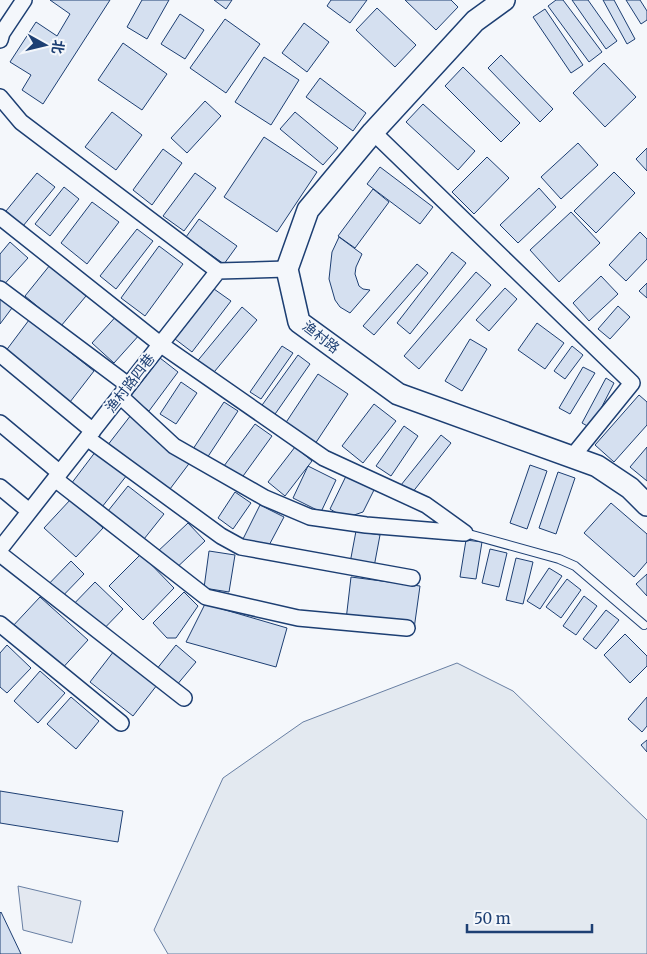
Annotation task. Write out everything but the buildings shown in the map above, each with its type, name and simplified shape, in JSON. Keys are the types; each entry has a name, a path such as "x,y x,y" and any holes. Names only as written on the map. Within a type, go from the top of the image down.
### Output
{"street":[{"path":"0,40 2,33 24,0"},
{"path":"0,97 21,122 218,271 286,269 308,210 373,132 475,21 504,0"},
{"path":"373,132 632,384 572,457"},
{"path":"0,217 160,344 324,458 426,505 464,533"},
{"name":"渔村路","path":"286,269 300,322 398,394 598,466 630,488 647,505"},
{"name":"渔村路四巷","path":"0,549 218,271"},
{"path":"0,289 124,390 174,446 265,498 310,517 366,525 464,533"},
{"path":"0,354 90,434 222,536 241,547 412,578"},
{"path":"0,423 57,476 206,597 298,618 407,628"},
{"path":"0,487 29,511"},
{"path":"0,554 184,698"},
{"path":"0,624 121,723"}],"lane":[{"path":"464,533 560,558 575,566 644,625"}],"shaded area":[{"path":"457,663 513,691 647,820 647,954 168,954 154,930 223,778 303,722"},
{"path":"18,886 81,901 72,943 23,930"}]}
